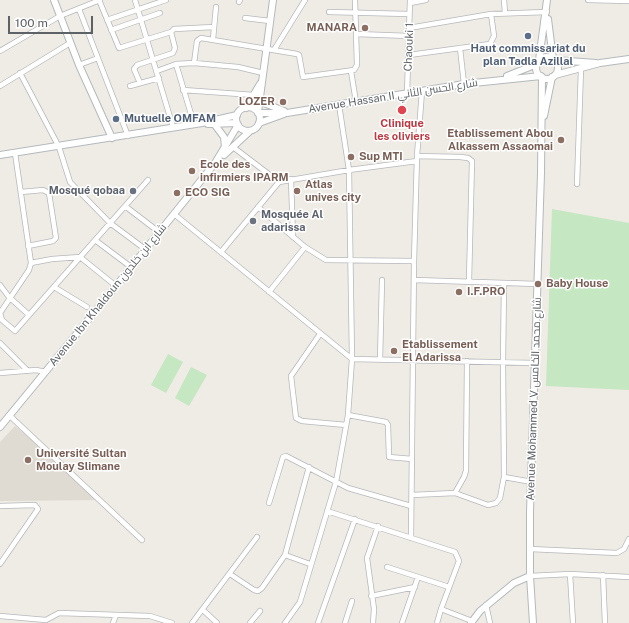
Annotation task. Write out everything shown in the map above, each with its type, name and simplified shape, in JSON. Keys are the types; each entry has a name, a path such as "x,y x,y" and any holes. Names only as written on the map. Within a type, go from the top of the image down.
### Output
{"street":[{"path":"54,0 79,65 112,138"},
{"path":"0,51 60,16 100,0 119,48 171,32 177,28 214,27"},
{"path":"135,0 173,127"},
{"path":"107,20 166,0"},
{"path":"215,163 250,131 256,128 259,123 259,101 273,0"},
{"path":"274,50 305,0"},
{"path":"194,63 199,38 213,39 297,54 299,55 303,77 354,70 357,65 356,0"},
{"path":"410,1 426,0"},
{"path":"504,0 505,13"},
{"path":"542,127 553,76 558,69 554,59 547,12 547,0"},
{"path":"588,0 629,1"},
{"name":"Chaouki 1","path":"407,94 410,1"},
{"path":"213,39 216,7"},
{"path":"79,8 128,136"},
{"path":"329,12 410,14"},
{"path":"409,28 491,14 547,12"},
{"path":"542,127 541,77 537,72 547,12"},
{"path":"111,30 160,13"},
{"path":"409,55 490,44 493,40 491,14"},
{"path":"245,18 270,21"},
{"path":"140,83 134,69 137,65 175,51 171,32"},
{"path":"356,34 409,36"},
{"path":"0,86 70,43"},
{"path":"460,48 464,84"},
{"path":"538,62 548,57 554,59 600,63"},
{"path":"79,65 98,58"},
{"path":"541,77 553,76 600,63 629,59"},
{"name":"Avenue Hassan II شارع الحسن الثاني","path":"500,79 538,62"},
{"path":"156,71 176,64 194,63 238,68 263,73"},
{"path":"176,64 194,124"},
{"path":"577,184 581,69"},
{"path":"350,71 356,102"},
{"path":"20,73 59,147 70,182 110,223 145,250"},
{"name":"Avenue Hassan II شارع الحسن الثاني","path":"287,113 464,84 500,79 541,77"},
{"path":"130,86 159,78"},
{"path":"0,155 128,136 202,123 237,115 246,108 262,80"},
{"path":"183,90 254,95"},
{"path":"411,538 414,261 417,159 422,91"},
{"path":"259,101 287,113"},
{"path":"285,623 300,602 310,564 336,482 348,415 352,359 349,170 339,105"},
{"path":"246,108 251,108 258,112 287,113"},
{"path":"259,123 287,113"},
{"path":"215,163 225,148 237,124 237,115"},
{"path":"202,123 237,124 243,130 250,131"},
{"path":"215,124 224,136 225,148"},
{"name":"Avenue Mohammed V شارع محمد الخامس","path":"533,623 530,549 542,127"},
{"path":"233,147 280,182"},
{"path":"15,153 31,263 29,270 9,297 0,313 6,324 15,331 148,180"},
{"path":"221,252 280,182 417,159 460,156 468,158 472,161 469,281"},
{"name":"Avenue Ibn Khaldoun شارع ابن خلدون","path":"0,427 215,163"},
{"path":"290,180 293,237"},
{"path":"21,192 43,190 49,193 56,238 53,241 28,246"},
{"path":"125,206 159,232"},
{"path":"258,207 305,247 326,260 414,261"},
{"path":"174,214 352,359 535,363"},
{"path":"95,240 131,267"},
{"path":"269,292 305,247"},
{"path":"31,263 52,258 80,257 116,286"},
{"path":"380,360 382,280"},
{"path":"414,280 538,284"},
{"path":"412,495 455,493 488,505 496,503 500,498 504,477 504,283"},
{"path":"0,285 9,297 29,314"},
{"path":"54,287 87,307"},
{"path":"320,334 291,376 296,418 302,421 346,425"},
{"path":"0,343 28,371"},
{"path":"455,493 466,471 467,361"},
{"path":"0,373 28,371 46,372"},
{"path":"348,415 386,422 388,425 389,457 412,460"},
{"path":"9,416 142,540"},
{"path":"269,504 283,458 289,457 348,488 411,506"},
{"path":"230,574 258,591 285,555 309,467"},
{"path":"504,477 532,482"},
{"path":"0,506 35,505 38,509 0,564"},
{"path":"327,511 378,526 455,552 458,555 459,561 437,623"},
{"path":"318,623 355,519"},
{"path":"374,623 374,609 371,596 367,558 378,526"},
{"path":"192,623 257,537"},
{"path":"530,549 617,553 624,549 629,539"},
{"path":"285,555 310,564"},
{"path":"387,567 449,587"},
{"path":"441,609 472,622 486,605 514,583 530,576 570,574 629,577"},
{"path":"570,574 573,623"},
{"path":"602,575 605,623"},
{"path":"402,623 418,577"},
{"path":"371,596 415,587"},
{"path":"345,623 352,601"},
{"path":"486,605 490,623"},
{"path":"203,610 217,623"},
{"path":"250,623 260,611"},
{"path":"0,616 31,621 46,620 59,613 150,616 172,623"},
{"path":"113,623 116,615"}],"shaded area":[{"name":"Université Sultan Moulay Slimane","path":"15,426 104,500 0,501 0,442"}],"green space":[{"path":"552,209 629,223 629,390 546,386"},
{"path":"168,354 183,362 166,393 151,385"},
{"path":"191,367 207,375 189,406 175,398"}],"place":[{"name":"MANARA","path":"365,28"},
{"name":"Haut commissariat du plan Tadla Azillal","path":"528,36"},
{"name":"LOZER","path":"283,102"},
{"name":"Clinique les oliviers","path":"402,110"},
{"name":"Mutuelle OMFAM","path":"116,119"},
{"name":"Etablissement Abou Alkassem Assaomai","path":"561,140"},
{"name":"Sup MTI","path":"351,157"},
{"name":"Ecole des infirmiers IPARM","path":"192,171"},
{"name":"Mosqué qobaa","path":"133,191"},
{"name":"Atlas unives city","path":"297,191"},
{"name":"ECO SIG","path":"177,193"},
{"name":"Mosquée Al adarissa","path":"253,221"},
{"name":"Baby House","path":"538,284"},
{"name":"I.F.PRO","path":"459,292"},
{"name":"Etablissement El Adarissa","path":"394,351"},
{"name":"Université Sultan Moulay Slimane","path":"28,460"}]}
